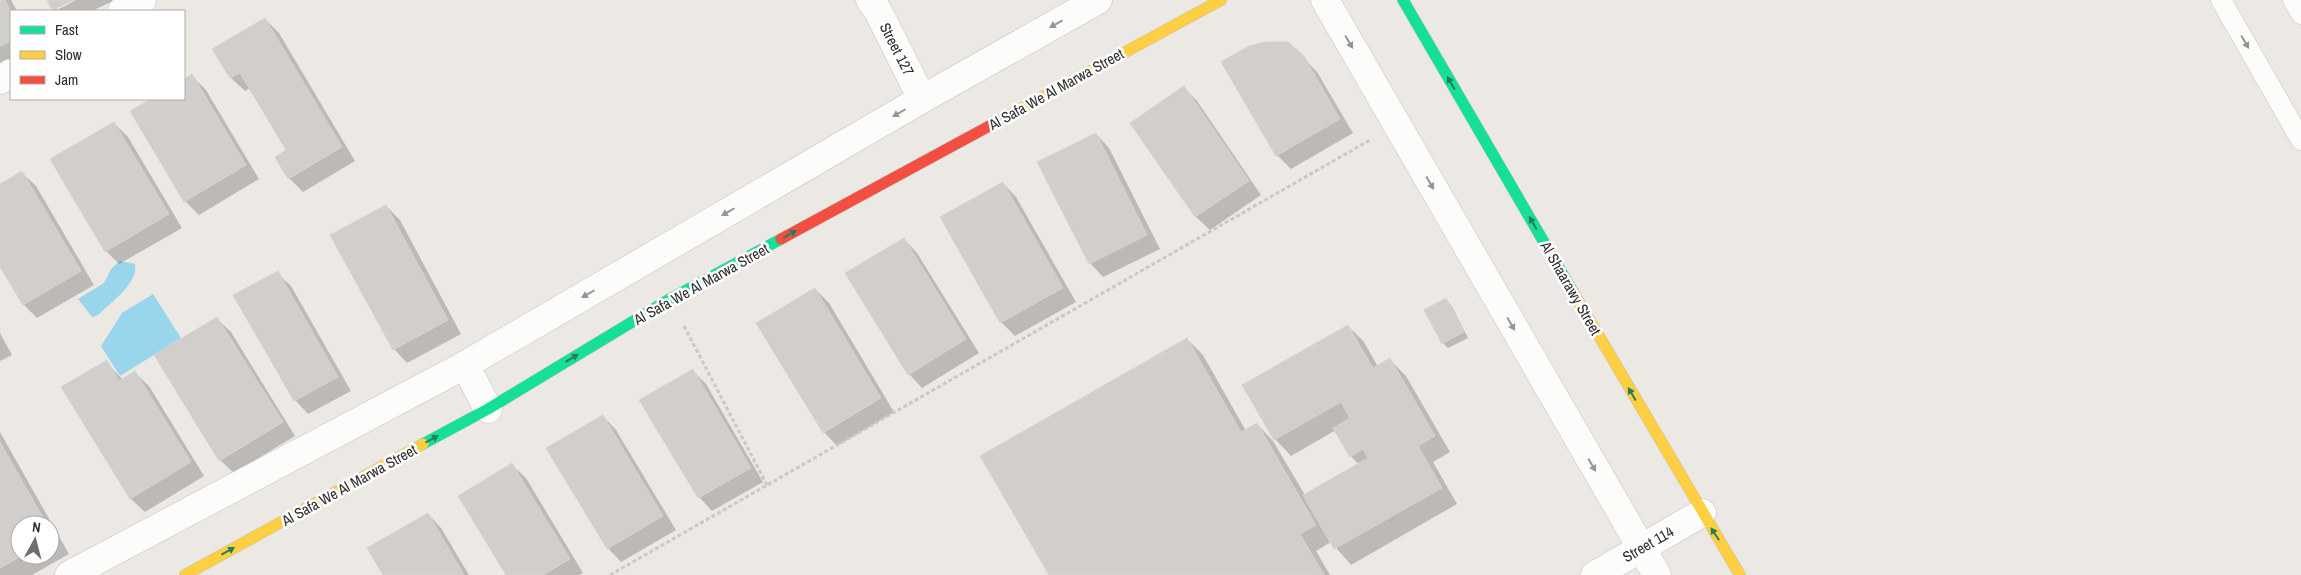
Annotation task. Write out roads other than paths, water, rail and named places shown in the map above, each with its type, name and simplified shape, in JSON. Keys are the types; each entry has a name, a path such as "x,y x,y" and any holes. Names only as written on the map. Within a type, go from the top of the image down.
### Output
{"street":[{"path":"124,10 142,0"},
{"name":"Street 127","path":"870,0 878,11 922,99"},
{"path":"69,575 465,366 922,99 1098,0"},
{"name":"Al Safa We Al Marwa Street","path":"185,575 488,409 670,299 1221,0"},
{"path":"1325,0 1656,575"},
{"name":"Al Shaarawy Street","path":"1403,0 1702,513 1732,572"},
{"path":"465,366 488,409"},
{"name":"Street 114","path":"1594,575 1702,513"}],"lane":[{"path":"2221,0 2301,140"},
{"path":"2293,0 2301,14"}],"water":[{"path":"120,261 135,264 133,278 116,299 98,315 92,317 78,299 104,283 111,269"},
{"path":"153,294 181,338 120,376 101,346 122,313"}]}
